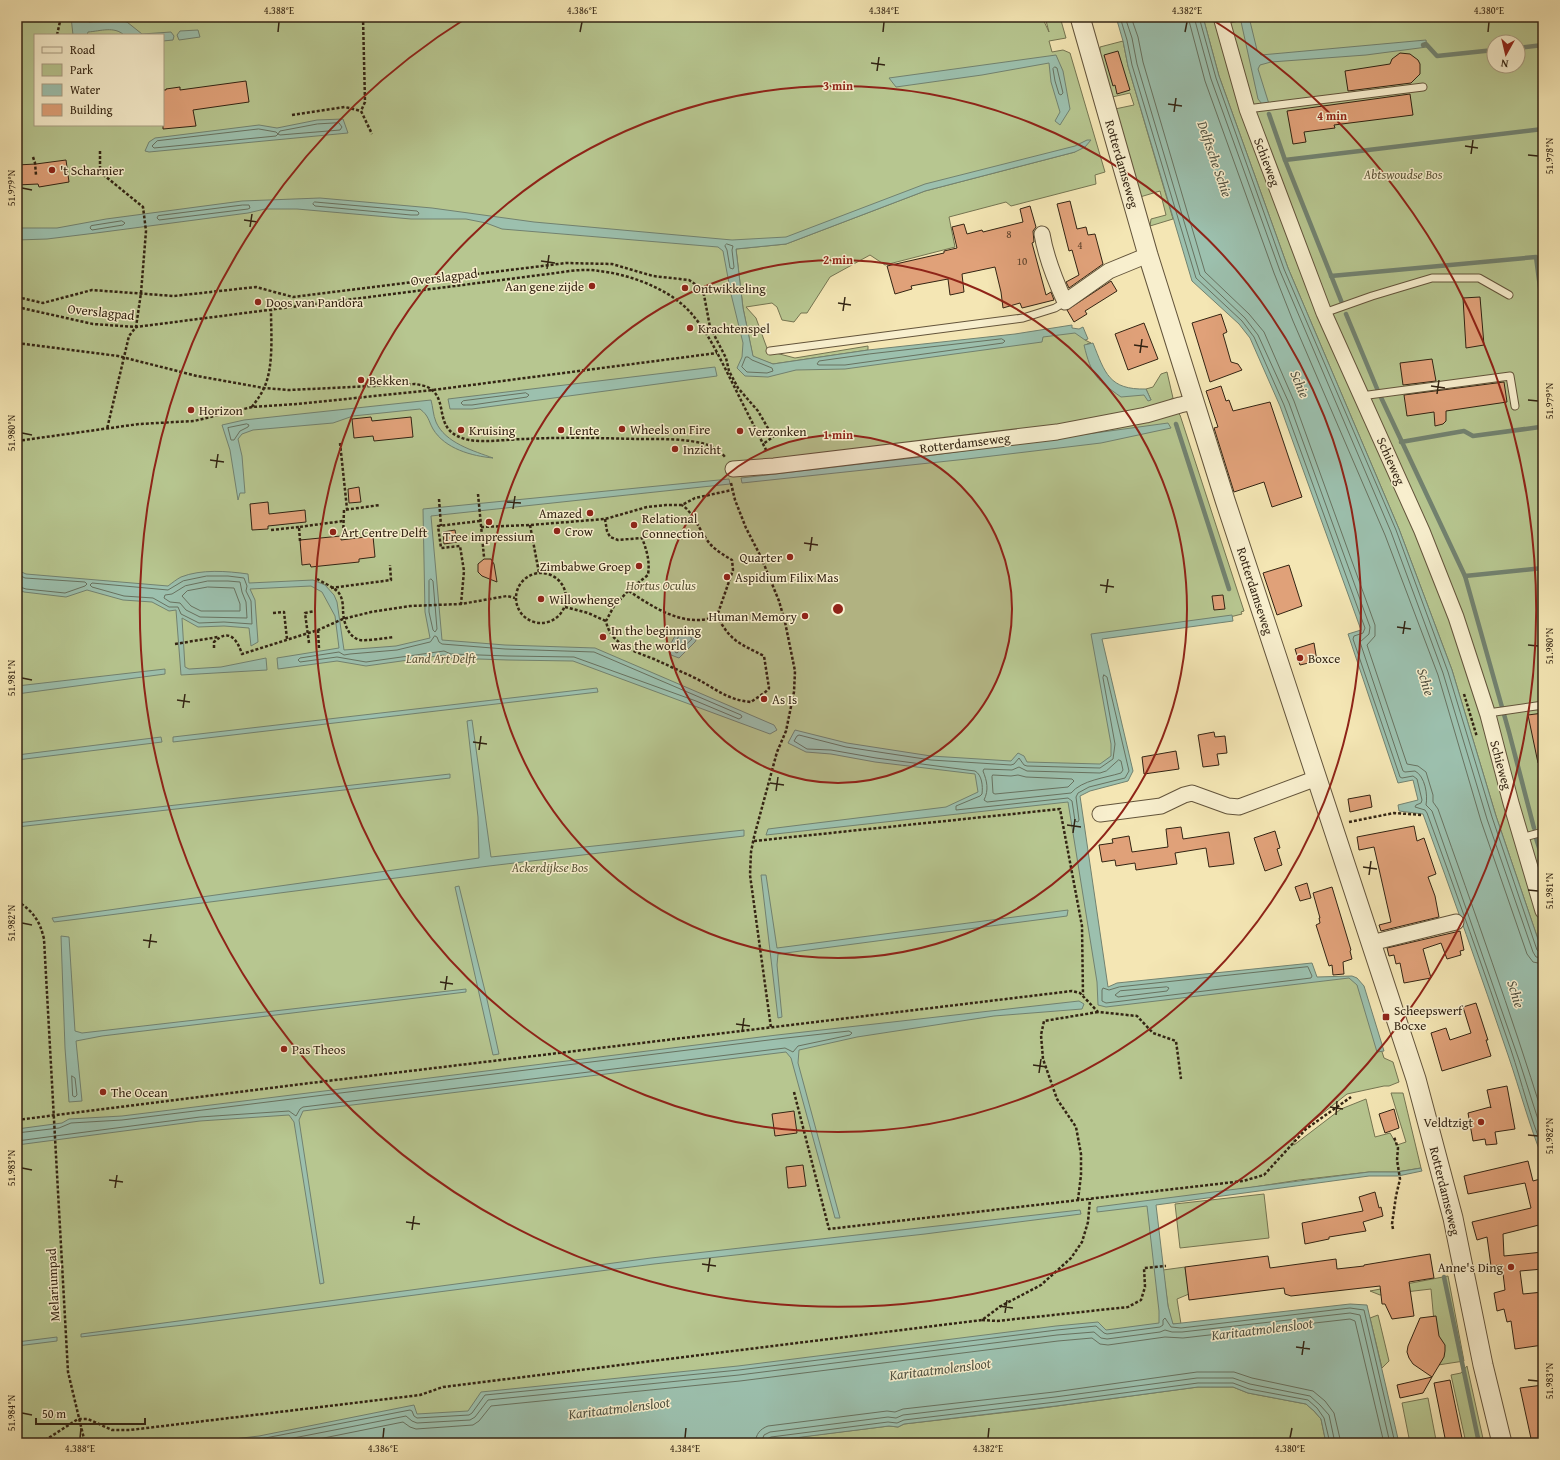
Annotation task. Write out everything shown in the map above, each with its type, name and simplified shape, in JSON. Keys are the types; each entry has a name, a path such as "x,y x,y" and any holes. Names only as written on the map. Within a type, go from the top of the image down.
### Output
{"street":[{"name":"Rotterdamseweg","path":"1080,17 1148,255 1225,500 1416,1079 1453,1218 1483,1365 1502,1443"},
{"name":"Schieweg","path":"1229,18 1247,109 1324,313 1365,395 1456,617 1491,714 1540,916"},
{"path":"1042,234 1044,247 1054,278 1065,302 1109,271 1148,255"},
{"name":"Rotterdamseweg","path":"733,469 774,466 1057,432 1146,415 1194,402"},
{"path":"1100,814 1161,806 1184,795 1192,793 1228,806 1239,807 1317,778"},
{"path":"1371,943 1456,922"}],"lane":[{"path":"1247,109 1423,87"},
{"path":"1324,313 1372,296 1432,278 1479,278 1509,295"},
{"path":"770,350 1023,318 1055,308 1065,302"},
{"path":"1365,395 1510,376 1515,406"},
{"path":"1491,714 1543,705"},
{"path":"1521,838 1543,832"}],"path":[{"path":"57,34 61,17"},
{"path":"364,17 365,102 361,111 372,134"},
{"path":"292,115 345,107 361,111"},
{"path":"100,151 100,172 144,207 146,231 142,293 136,327 129,336 123,357 107,429"},
{"path":"33,157 36,175"},
{"path":"17,297 43,304 92,290 174,296 256,287 293,296 566,263 612,264 653,276 689,280 698,286 704,295 710,327 726,358 729,371 738,388 758,411 773,437 763,444"},
{"name":"Overslagpad","path":"17,307 94,324 136,327 578,270 599,270 658,287 683,305 697,322 717,353 774,466"},
{"path":"252,407 264,388 268,375 271,343 271,310"},
{"path":"17,343 123,357 196,376 264,388 289,390 415,384 429,387 433,390 436,394 443,421 452,433 463,438 479,440 579,438 658,439 707,445 719,450 733,469 731,481 732,490 746,528 761,557 779,601 795,670 794,692 786,731 777,752 770,775 751,852 750,876 771,1028"},
{"path":"17,441 140,424 194,421 252,407 297,404 433,390 717,353"},
{"path":"340,442 347,509"},
{"path":"481,526 530,525 605,519 647,507 682,505 695,498 732,490"},
{"path":"478,494 484,557"},
{"path":"439,499 441,526"},
{"path":"343,538 344,510 380,505"},
{"path":"629,590 646,602 674,616 707,620 716,616 733,570 732,560 712,546 692,518 689,510 682,505"},
{"path":"605,519 607,532 610,537 618,540 642,538 650,564 648,575 629,590 614,606 606,621 613,638 623,645 703,682 725,696 741,701 751,702 769,688 764,656 741,646 732,639 716,616"},
{"path":"271,530 343,521"},
{"path":"461,604 464,571 460,546 441,548 438,526 480,521"},
{"path":"530,525 539,573"},
{"path":"299,527 300,541"},
{"path":"331,588 391,580 390,565"},
{"path":"539,573 549,574 558,579 564,587 566,597 565,607 560,616 551,622 541,624 531,622 523,617 517,608 515,598 516,591 525,578 532,574 539,573"},
{"path":"317,579 337,590 340,594 343,604 343,619 348,631 360,640 394,637"},
{"path":"176,644 220,637 224,635 234,639 238,643 242,654 318,630 343,619 371,612 420,605 461,604 507,596 515,598"},
{"path":"565,607 588,613 606,621"},
{"path":"309,643 305,613 315,611"},
{"path":"273,613 284,612 287,639"},
{"path":"318,630 319,649"},
{"path":"214,648 214,642 220,637"},
{"path":"1463,689 1468,710 1479,741"},
{"path":"754,841 1060,809 1082,926 1083,995"},
{"path":"1332,825 1394,813 1422,814"},
{"path":"17,901 36,916 41,926 44,939 53,1114"},
{"path":"1540,916 1543,934"},
{"path":"17,1120 53,1114 1072,991 1083,995 1098,1012"},
{"path":"1078,1200 1081,1175 1081,1154 1076,1127 1057,1099 1043,1059 1041,1035 1044,1021 1098,1012 1137,1016 1153,1033 1176,1041 1181,1079"},
{"path":"794,1092 829,1229 1243,1181 1264,1175 1306,1129 1351,1097"},
{"name":"Melariumpad","path":"53,1114 56,1143 67,1367 78,1419 85,1443"},
{"path":"1393,1229 1393,1215 1400,1177 1397,1160 1398,1148 1394,1138"},
{"path":"982,1320 1000,1306 1041,1285 1070,1258 1082,1242 1088,1222 1090,1199"},
{"path":"26,1443 47,1439 78,1419 88,1419 112,1430 130,1430 420,1395 443,1387 982,1320 998,1321 1128,1307 1141,1300 1145,1287 1144,1268 1166,1266"}],"green space":[{"name":"Ackerdijkse Bos","path":"17,17 1042,17 1049,32 1045,17 1060,17 1066,38 1049,41 1052,52 1063,50 1070,53 1105,172 1095,175 1096,184 1011,206 1006,202 949,217 955,247 885,265 870,255 830,277 807,313 801,313 794,322 782,320 777,307 772,303 746,307 756,318 768,351 795,358 868,346 868,350 773,364 753,357 743,308 736,249 786,244 925,191 1075,152 1078,148 924,187 786,240 730,247 750,367 1081,331 1085,340 1091,343 1087,344 1098,370 1120,391 1145,392 1151,400 1146,389 1153,387 1161,374 1167,372 1173,398 1159,406 1180,415 1244,611 1241,612 1242,614 1226,618 1097,637 1118,766 1076,783 1104,1000 1351,977 1360,984 1384,1058 1393,1062 1399,1082 1389,1086 1347,1094 1298,1133 1294,1139 1294,1145 1341,1109 1366,1099 1375,1137 1390,1133 1397,1145 1406,1142 1391,1093 1403,1093 1421,1168 1397,1172 1369,1172 1299,1180 1152,1203 1164,1326 250,1443 17,1443"},
{"name":"Abtswoudse Bos","path":"1203,17 1543,17 1543,954 1496,816 1452,670 1399,529 1288,268 1219,76"},
{"path":"1123,41 1128,66 1173,219 1150,226 1151,219 1166,215 1160,191 1140,197 1115,109 1134,105 1130,93 1112,97 1100,53 1100,47"},
{"path":"1264,1194 1269,1238 1180,1248 1175,1204"},
{"path":"1185,1267 1189,1294 1177,1299 1181,1324 1172,1324 1163,1270"},
{"path":"1448,1276 1464,1361 1438,1365 1431,1289 1380,1295 1370,1291"},
{"path":"1378,1315 1389,1361 1382,1368 1370,1318"},
{"path":"1467,1366 1484,1443 1466,1443 1451,1375 1461,1373"},
{"path":"1198,1387 1233,1387 1248,1393 1306,1404 1321,1419 1326,1443 751,1443 889,1426 898,1427 904,1424 1035,1409"},
{"path":"1428,1398 1436,1440 1410,1443 1402,1403"}],"water":[{"path":"71,17 83,17 89,22 114,19 127,22 142,34 123,34 120,32 107,30 88,32 87,34 73,34"},
{"path":"1116,17 1203,17 1219,76 1288,268 1399,529 1452,670 1496,816 1543,954 1543,1159 1456,904 1423,814 1399,811 1398,805 1418,800 1413,780 1398,783 1348,634 1361,630 1280,406 1250,338 1239,324 1192,281 1128,66"},
{"path":"1240,17 1249,17 1257,50 1261,55 1426,40 1427,47 1366,55 1271,62 1260,65 1258,69 1269,104 1262,104 1258,99"},
{"path":"198,30 200,37 179,40 177,35 180,31"},
{"path":"171,32 174,36 173,40 164,41 164,34 142,34"},
{"path":"1056,55 1063,71 1070,109 1060,125 1055,121 1060,112 1051,82 1049,63 982,75 896,87 889,78"},
{"path":"343,119 348,133 149,152 145,151 149,142 155,138 259,125 277,128 317,120"},
{"path":"1087,140 1091,140 1085,147 1075,152 925,191 786,244 736,249 743,308 753,356 773,364 868,350 1015,334 1072,325 1072,328 1079,329 1083,327 1088,339 1085,340 1075,333 1043,337 1042,342 845,369 796,370 768,377 745,376 737,368 742,357 743,343 731,294 723,251 718,247 502,229 486,223 466,219 411,219 297,209 265,209 248,213 96,233 47,239 17,240 17,228 57,228 106,219 242,201 320,198 432,208 534,222 732,240 786,237 925,184 1075,146"},
{"path":"1093,343 1101,363 1110,378 1116,383 1124,386 1134,389 1146,389 1151,400 1148,401 1144,395 1121,397 1106,386 1096,376 1089,363 1084,345"},
{"path":"715,367 717,376 472,409 450,409 448,399"},
{"path":"431,400 436,422 446,436 461,445 493,458 468,453 444,442 433,429 427,416 420,409 353,416 333,423 253,430 242,434 238,439 242,456 245,493 240,493 238,500 230,450 222,425 244,420"},
{"path":"1168,423 1171,428 1101,443 742,483 741,478 912,458"},
{"path":"729,479 730,484 431,516 442,640 505,645 595,648 774,725 777,730 770,734 573,661 449,658 444,655 366,666 337,661 278,669 277,658 339,648 335,616 322,592 311,586 250,589 255,600 258,642 251,646 249,628 224,626 198,627 182,618 185,667 189,669 221,667 266,658 267,670 181,675 176,610 169,611 152,602 123,600 87,590 66,597 24,592 17,589 17,570 26,574 168,586 179,578 189,574 214,571 248,574 249,583 313,580 325,585 334,595 337,602 344,650 396,646 430,638 425,612 423,509"},
{"path":"1232,615 1233,621 1102,639 1133,771 1128,781 1090,791 1080,796 1108,987 1117,983 1312,963 1317,977 1352,976 1357,978 1364,986 1384,1051 1377,1052 1357,985 1349,978 1106,1007 1098,1005 1097,982 1068,802 766,835 768,829 946,807 978,792 975,774 875,762 831,754 806,752 788,743 795,730 847,743 931,756 1011,761 1018,753 1024,756 1027,762 1100,764 1111,756 1111,744 1091,634"},
{"path":"677,632 693,632 697,638 679,658 671,655 669,647"},
{"path":"165,669 165,674 17,694 17,686"},
{"path":"597,688 598,692 173,742 173,737"},
{"path":"472,720 491,857 744,830 744,836 489,866 54,922 52,918 479,858 478,817 467,721"},
{"path":"161,737 162,742 17,760 17,755"},
{"path":"450,774 450,778 17,827 17,823"},
{"path":"761,875 766,875 777,948 1068,910 1067,916 778,954 777,965 782,1017 778,1018"},
{"path":"459,886 499,1054 493,1055 455,887"},
{"path":"61,936 69,937 75,1031 82,1033 466,989 466,992 102,1036 76,1041 82,1101 69,1102 65,1048"},
{"path":"1079,1001 1084,1004 1082,1009 994,1016 857,1037 799,1050 798,1063 840,1218 835,1218 791,1058 786,1052 303,1111 299,1120 324,1283 320,1284 294,1122 289,1115 200,1121 17,1145 17,1129 62,1123 69,1119 122,1116 777,1035"},
{"name":"Karitaatmolensloot","path":"1421,1168 1422,1171 1398,1176 1369,1176 1156,1205 1168,1306 1173,1324 1350,1304 1367,1305 1399,1443 1326,1443 1321,1419 1306,1404 1248,1393 1233,1387 1198,1387 904,1424 898,1427 889,1426 755,1443 200,1443 259,1436 414,1405 417,1414 468,1411 481,1392 738,1366 1056,1326 1098,1322 1106,1330 1159,1323 1159,1311 1147,1206 1097,1212 1097,1207 1369,1172 1397,1172"},
{"path":"1080,1210 1081,1214 925,1234 654,1264 81,1337 81,1334 651,1258"},
{"path":"57,1337 57,1341 17,1346 17,1342"}],"building":[{"path":"1118,51 1130,90 1117,94 1115,85 1113,86 1104,55"},
{"path":"1400,53 1410,54 1418,60 1420,64 1420,74 1411,83 1348,91 1345,71 1390,64 1392,59"},
{"path":"246,81 249,102 193,110 196,126 163,129 164,90 180,87 180,90"},
{"path":"1410,94 1413,115 1334,125 1335,128 1304,132 1306,142 1293,144 1287,111"},
{"name":"'t Scharnier","path":"66,160 69,182 39,187 38,184 17,185 17,165"},
{"path":"1070,201 1077,229 1086,227 1088,235 1095,234 1103,264 1069,288 1066,282 1079,275 1072,250 1069,251 1057,204"},
{"path":"1030,206 1036,227 1033,231 1034,242 1032,243 1046,295 1051,292 1054,300 1022,308 1020,303 1003,308 995,267 962,274 964,292 950,295 948,279 911,286 912,289 895,294 887,266 944,253 944,251 957,248 952,227 964,224 967,234 982,230 983,232 1023,222 1020,209"},
{"path":"1111,281 1117,291 1085,311 1087,314 1074,322 1067,310"},
{"path":"1480,297 1484,345 1466,348 1463,298"},
{"path":"1221,314 1227,332 1223,334 1231,362 1238,364 1242,370 1210,382 1192,323"},
{"path":"1144,323 1158,359 1128,370 1115,334"},
{"path":"1432,359 1436,381 1403,385 1400,363"},
{"path":"1504,382 1507,402 1446,411 1446,421 1443,424 1435,426 1434,412 1407,416 1404,395"},
{"path":"1221,386 1226,401 1229,400 1233,411 1270,402 1302,497 1272,507 1264,482 1234,492 1214,428 1218,427 1206,391"},
{"path":"371,417 372,421 411,417 413,437 374,441 373,436 354,438 352,419"},
{"path":"359,487 361,502 349,503 348,489"},
{"path":"268,502 269,514 305,510 306,522 268,526 268,529 252,530 250,504"},
{"path":"455,530 457,542 444,544 443,532"},
{"path":"341,536 341,540 373,536 375,557 359,559 359,562 311,567 310,564 302,565 300,540"},
{"path":"484,559 491,559 494,564 497,582 482,576 478,572 478,564"},
{"path":"1289,565 1302,606 1277,615 1263,573"},
{"path":"1223,595 1225,609 1214,610 1212,596"},
{"path":"1314,643 1317,661 1300,665 1295,649"},
{"path":"1543,713 1543,762 1538,763 1528,715"},
{"path":"1214,732 1215,737 1225,736 1227,753 1217,754 1219,765 1203,767 1198,735"},
{"path":"1176,751 1179,769 1144,774 1142,757"},
{"path":"1370,795 1372,807 1350,812 1348,799"},
{"path":"1414,826 1417,841 1424,838 1436,874 1428,877 1435,896 1439,917 1381,931 1379,925 1391,922 1374,847 1359,850 1357,837"},
{"path":"1181,827 1183,839 1229,832 1234,864 1209,867 1206,848 1175,853 1177,864 1136,870 1135,863 1116,866 1115,860 1102,862 1099,845 1113,843 1112,839 1129,836 1132,852 1168,847 1166,829"},
{"path":"1275,831 1280,848 1277,849 1282,865 1265,871 1254,838"},
{"path":"1307,883 1311,898 1300,901 1295,887"},
{"path":"1332,887 1351,950 1352,959 1343,962 1344,974 1333,975 1332,965 1329,966 1316,925 1320,923 1320,918 1313,893"},
{"path":"1460,931 1464,950 1460,951 1461,955 1447,959 1441,943 1423,949 1431,978 1404,983 1400,963 1396,964 1394,955 1389,956 1387,948"},
{"path":"1476,1003 1488,1040 1486,1040 1491,1056 1442,1071 1431,1033 1446,1028 1450,1040 1471,1033 1463,1007"},
{"path":"1507,1086 1515,1129 1495,1132 1497,1144 1486,1145 1485,1139 1473,1141 1468,1113 1491,1108 1487,1090"},
{"path":"1394,1109 1399,1128 1385,1133 1379,1114"},
{"path":"794,1111 797,1133 775,1136 772,1114"},
{"path":"1528,1161 1533,1181 1540,1179 1543,1192 1543,1224 1503,1234 1504,1256 1543,1252 1543,1269 1520,1271 1523,1294 1543,1292 1543,1345 1515,1349 1511,1321 1507,1322 1504,1309 1497,1311 1494,1293 1505,1290 1502,1265 1491,1266 1487,1237 1477,1240 1472,1222 1531,1208 1525,1183 1468,1194 1464,1176"},
{"path":"803,1165 806,1186 788,1188 786,1167"},
{"path":"1375,1192 1379,1208 1381,1207 1383,1216 1363,1222 1366,1231 1329,1237 1329,1239 1305,1244 1302,1223 1363,1211 1359,1197"},
{"path":"1430,1254 1434,1278 1409,1282 1414,1316 1392,1319 1385,1304 1382,1304 1380,1286 1291,1296 1285,1294 1284,1288 1189,1300 1185,1267 1268,1256 1270,1268 1336,1259 1337,1269 1364,1266"},
{"path":"1436,1316 1439,1336 1445,1345 1445,1351 1444,1357 1432,1377 1413,1364 1407,1352 1408,1346 1420,1318"},
{"path":"1432,1377 1423,1393 1400,1398 1397,1385"},
{"path":"1450,1380 1463,1443 1446,1443 1434,1383"},
{"path":"1543,1385 1543,1443 1532,1443 1520,1388"}],"waterway":[{"path":"1423,45 1426,44 1437,56 1486,51"},
{"path":"1526,47 1543,45"},
{"path":"1269,114 1285,160 1342,303"},
{"path":"1285,160 1543,129"},
{"path":"1331,276 1536,257 1543,310"},
{"path":"1346,314 1378,391 1465,576 1509,732 1534,828"},
{"path":"1176,424 1229,589"},
{"path":"1401,442 1464,431 1473,436 1540,427 1543,425"},
{"path":"1465,576 1543,568"},
{"path":"1536,838 1543,860"},
{"path":"1444,1277 1479,1443"}],"place":[{"name":"'t Scharnier","path":"52,170"},
{"name":"Aan gene zijde","path":"592,286"},
{"name":"Ontwikkeling","path":"685,288"},
{"name":"Doos van Pandora","path":"258,302"},
{"name":"Krachtenspel","path":"690,328"},
{"name":"Bekken","path":"361,380"},
{"name":"Horizon","path":"191,410"},
{"name":"Wheels on Fire","path":"622,429"},
{"name":"Kruising","path":"461,430"},
{"name":"Lente","path":"561,430"},
{"name":"Verzonken","path":"740,431"},
{"name":"Inzicht","path":"675,449"},
{"name":"Amazed","path":"590,513"},
{"name":"Tree impressium","path":"489,522"},
{"name":"Relational Connection","path":"634,525"},
{"name":"Crow","path":"557,531"},
{"name":"Art Centre Delft","path":"333,532"},
{"name":"Quarter","path":"790,557"},
{"name":"Zimbabwe Groep","path":"639,566"},
{"name":"Aspidium Filix Mas","path":"727,577"},
{"name":"Willowhenge","path":"541,599"},
{"name":"Human Memory","path":"805,616"},
{"name":"In the beginning was the world","path":"603,637"},
{"name":"Boxce","path":"1300,658"},
{"name":"As Is","path":"764,699"},
{"name":"Scheepswerf Bocxe","path":"1386,1017"},
{"name":"Pas Theos","path":"284,1049"},
{"name":"The Ocean","path":"103,1092"},
{"name":"Veldtzigt","path":"1481,1122"},
{"name":"Anne's Ding","path":"1511,1267"}],"water label":[{"name":"Delftsche Schie","path":"1215,159"},
{"name":"Schie","path":"1300,384"},
{"name":"Schie","path":"1426,682"},
{"name":"Schie","path":"1516,994"}],"park label":[{"name":"Hortus Oculus","path":"661,585"},
{"name":"Land Art Delft","path":"441,658"}]}
